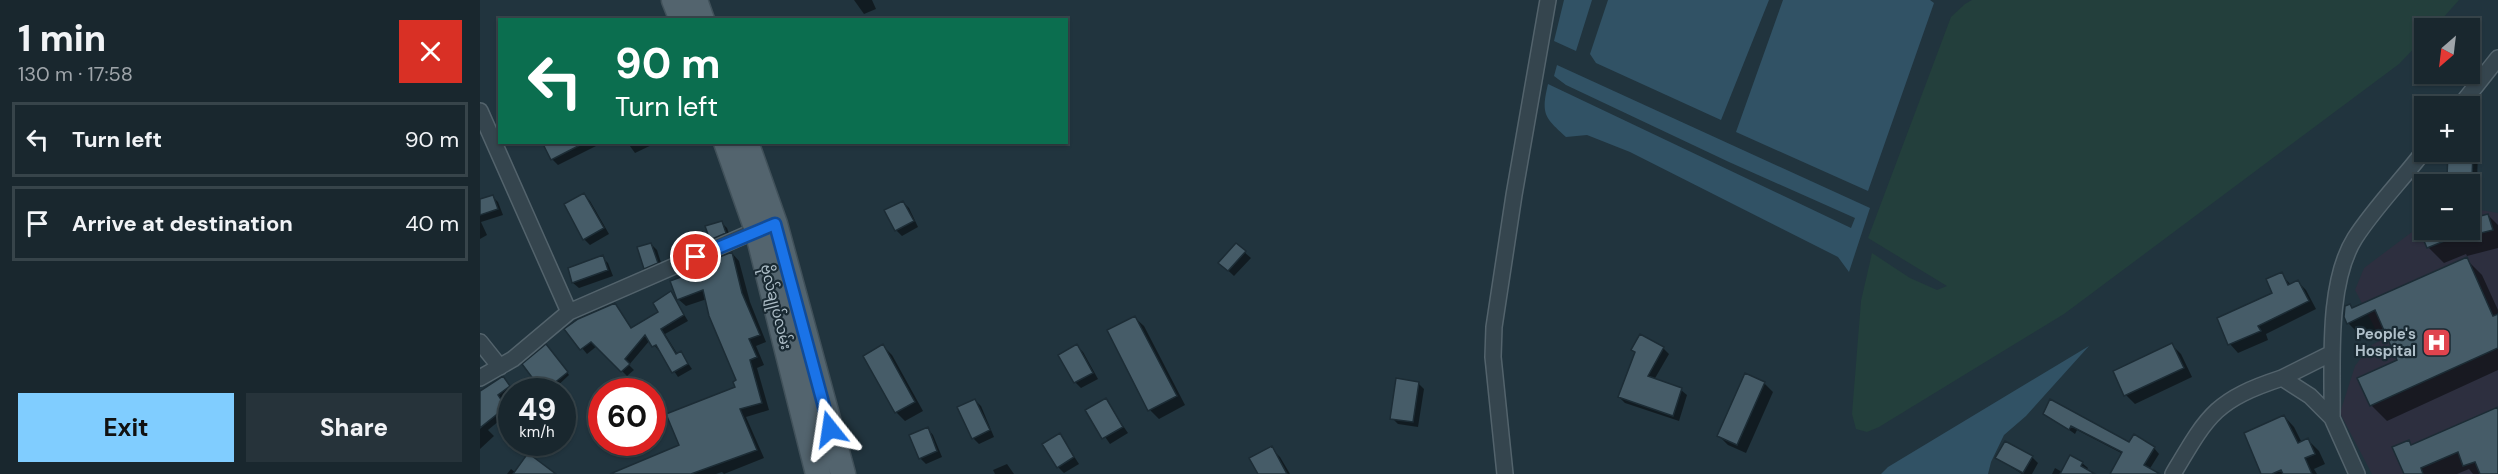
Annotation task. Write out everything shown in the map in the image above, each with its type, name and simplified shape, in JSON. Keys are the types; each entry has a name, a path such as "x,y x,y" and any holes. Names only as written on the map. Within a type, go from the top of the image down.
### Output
{"main road":[{"path":"675,0 681,18"},
{"path":"694,0 701,18"},
{"name":"ဗိုလ်ချုပ်လမ်း","path":"727,144 766,227 843,474"},
{"name":"ဗိုလ်ချုပ်လမ်း","path":"746,144 818,474"}],"street":[{"path":"1504,474 1493,357 1494,327 1548,0"},
{"path":"2468,96 2498,58"},
{"path":"480,111 569,312"},
{"path":"2332,418 2332,352 2336,292 2354,239 2415,162"},
{"path":"480,378 513,359 569,312 766,227"},
{"path":"480,342 500,367"},
{"path":"2174,474 2210,416 2227,401 2250,389 2282,378 2332,352"},
{"path":"2282,378 2310,396 2332,418 2357,474"}],"shaded area":[{"path":"1564,0 1592,0 1576,51 1554,41"},
{"path":"1608,0 1769,0 1721,120 1596,63 1590,54"},
{"path":"1783,0 1930,0 1934,3 1868,191 1736,132"},
{"path":"1557,65 1870,208 1849,272 1838,257 1630,152 1587,135 1566,137 1546,114 1548,84 1851,228 1855,218 1729,162 1566,85 1554,76"},
{"name":"People's Hospital","path":"2480,210 2498,213 2498,474 2372,474 2340,413 2355,366 2370,346 2381,340 2355,290 2364,268 2414,230 2414,240 2480,240"},
{"path":"2089,346 2026,416 2004,435 1988,474 1881,474 1888,467"}],"green space":[{"path":"1972,0 2459,0 2443,18 2414,18 2414,48 2399,64 2064,314 1879,427 1867,432 1856,429 1852,414 1861,301 1872,253 1910,278 1937,290 1947,286 1868,238 1951,17"}],"building":[{"path":"543,144 582,144 551,160"},
{"path":"2448,162 2473,162 2472,174 2447,174"},
{"path":"584,193 604,228 583,240 564,204"},
{"path":"493,195 498,209 480,215 480,199"},
{"path":"903,201 914,221 895,231 884,210"},
{"path":"2488,214 2493,230 2480,233 2480,216"},
{"path":"722,221 726,233 710,240 705,226"},
{"path":"2424,240 2447,240 2427,248"},
{"path":"651,243 658,263 644,269 637,247"},
{"path":"1236,243 1246,251 1228,271 1218,263"},
{"path":"732,252 742,293 760,335 749,339 757,357 750,360 762,403 740,409 757,450 691,474 610,474 653,456 666,456 666,450 679,445 666,414 735,387 733,382 736,380 709,316 703,290 677,300 670,281 708,267 707,262"},
{"path":"603,255 608,270 572,283 568,268"},
{"path":"2467,257 2493,316 2498,314 2498,348 2370,406 2357,378 2397,360 2375,310 2347,324 2344,317 2345,306 2350,304 2352,308"},
{"path":"2282,272 2288,285 2298,280 2309,301 2258,326 2261,331 2228,345 2217,318 2272,293 2266,279"},
{"path":"671,291 684,315 661,329 676,354 681,351 688,364 672,373 656,345 652,347 645,335 625,359 630,364 621,372 591,342 580,350 564,329 578,319 615,303 631,328 658,312 653,303"},
{"path":"1135,316 1177,396 1148,411 1107,330"},
{"path":"1640,334 1664,347 1648,376 1682,388 1673,416 1618,397 1635,352 1631,350"},
{"path":"2172,343 2184,368 2124,396 2113,371"},
{"path":"546,344 568,372 560,378 532,378 522,364"},
{"path":"883,344 915,402 895,413 863,356"},
{"path":"1077,344 1093,373 1074,383 1058,355"},
{"path":"1745,373 1765,382 1737,445 1717,436"},
{"path":"1396,378 1419,382 1413,422 1390,419"},
{"path":"498,379 498,413 480,428 480,391"},
{"path":"1106,398 1123,427 1102,439 1085,410"},
{"path":"975,399 990,430 972,439 957,407"},
{"path":"2050,399 2129,442 2134,434 2155,447 2144,465 2160,474 2110,474 2122,452 2071,426 2069,430 2043,414"},
{"path":"2498,407 2498,474 2480,474 2475,462 2463,466 2458,452 2421,468 2423,474 2404,474 2392,447 2409,440 2411,445"},
{"path":"2284,415 2298,443 2308,438 2315,454 2305,458 2312,474 2283,474 2281,470 2272,474 2261,474 2244,433"},
{"path":"928,427 937,451 919,459 909,435"},
{"path":"1060,433 1074,457 1057,468 1042,444"},
{"path":"2005,441 2033,456 2023,473 1995,458"},
{"path":"1272,446 1287,474 1258,474 1249,458"},
{"path":"2070,455 2083,462 2081,466 2095,474 2060,474"},
{"path":"526,456 532,456 556,474 513,474"}],"place":[{"name":"People's Hospital","path":"2437,343"}],"route":[{"path":"696,257 775,224 830,429"}]}
